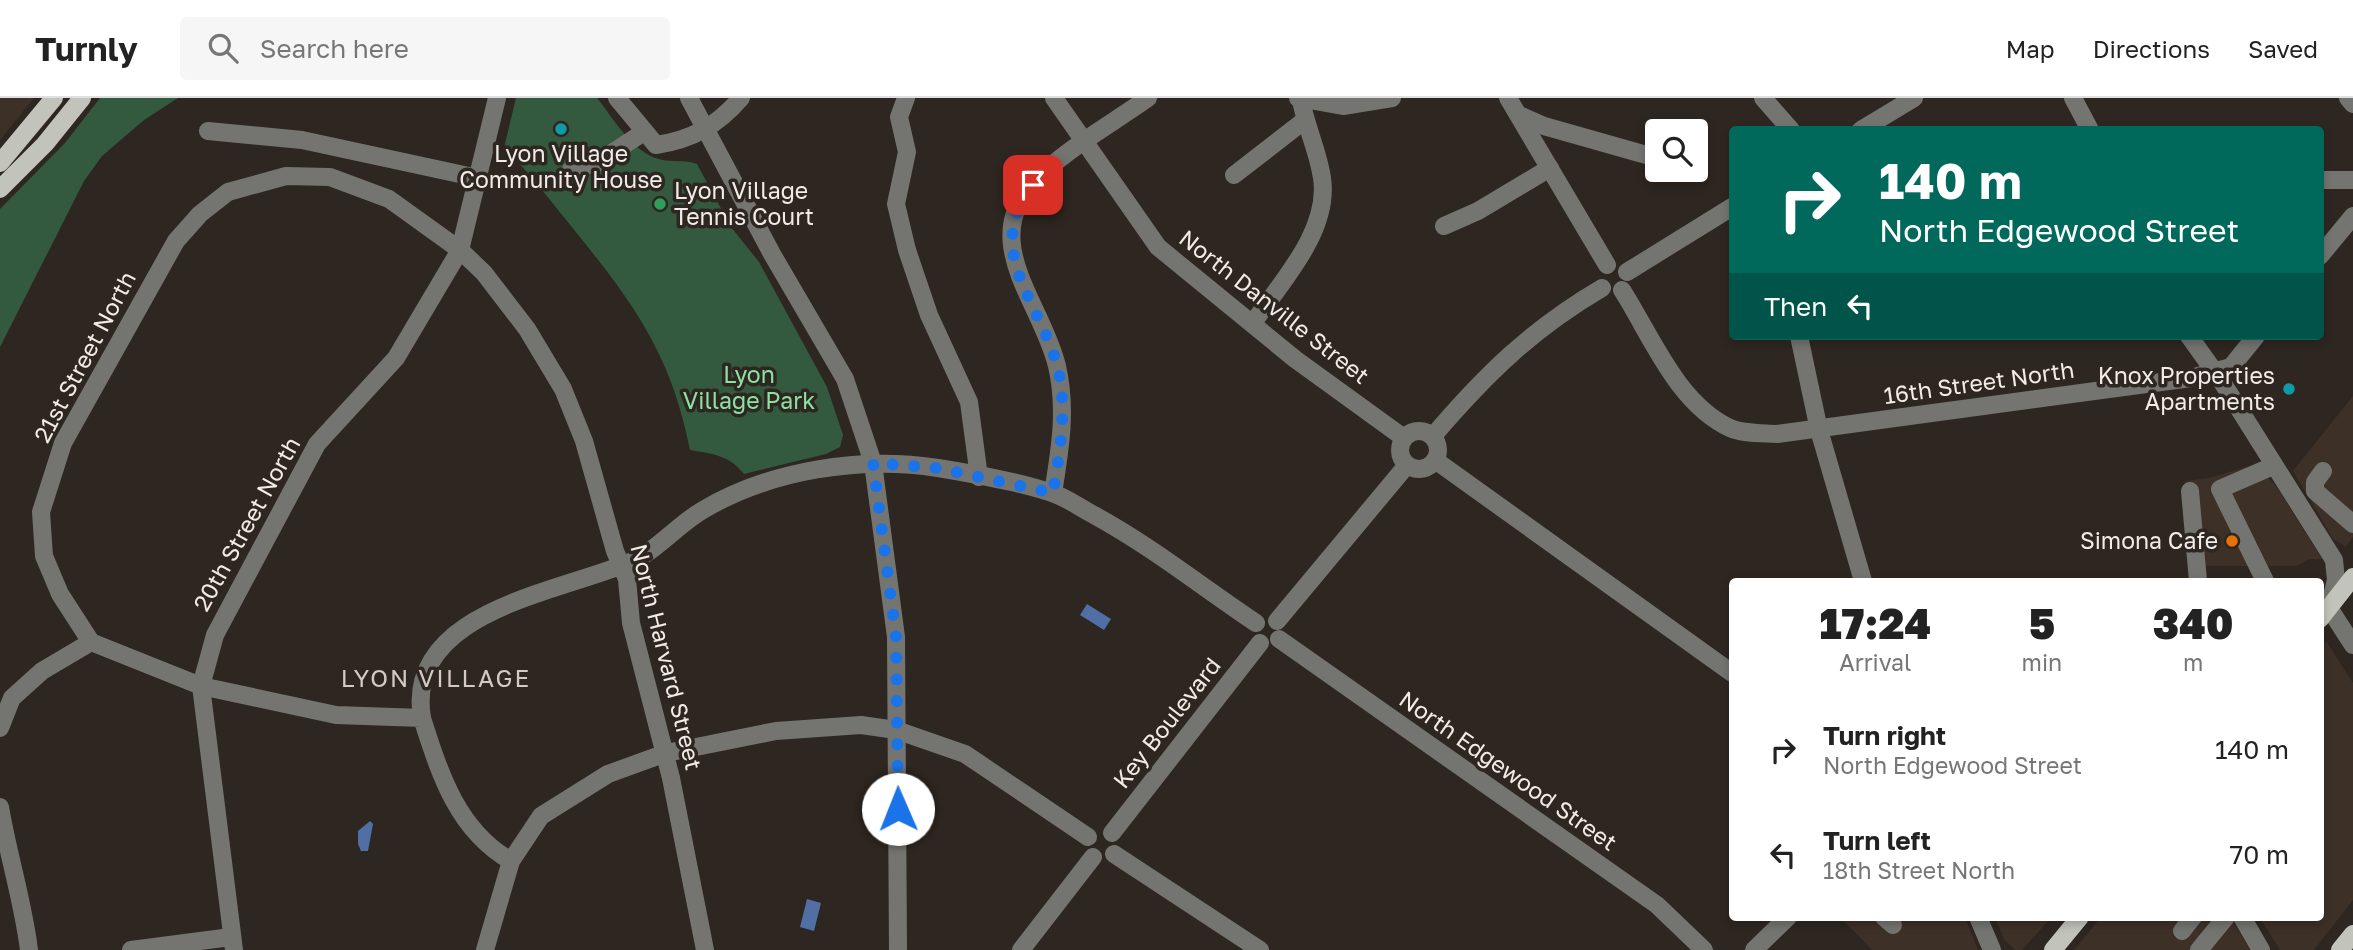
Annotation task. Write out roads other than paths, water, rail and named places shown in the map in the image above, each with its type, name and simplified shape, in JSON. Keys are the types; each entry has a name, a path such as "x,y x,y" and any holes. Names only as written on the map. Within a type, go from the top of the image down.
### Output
{"main road":[{"path":"0,163 54,98"},
{"path":"0,188 45,144 82,98"},
{"path":"2324,610 2353,577"},
{"path":"2053,950 2077,921"},
{"path":"2340,950 2353,934"}],"street":[{"name":"20th Street North","path":"201,686 215,635 306,461 317,444 396,358 460,250 497,98"},
{"path":"617,98 656,145 683,141 705,130 727,114 741,98"},
{"path":"689,98 772,254 845,379 873,463 896,637 898,950"},
{"path":"906,98 899,117 907,152 896,204 906,250 929,315 969,402 979,477"},
{"name":"North Danville Street","path":"1054,98 1158,247 1196,281 1253,323 1295,359 1404,438"},
{"path":"1053,493 1062,429 1062,398 1057,365 1016,272 1010,230 1023,198 1043,172 1149,98"},
{"path":"1253,323 1302,253 1319,216 1323,181 1300,99 1343,106 1392,98"},
{"path":"1508,98 1607,265"},
{"path":"1763,98 1788,126"},
{"path":"2073,98 2088,126"},
{"path":"2348,98 2353,104"},
{"path":"1867,126 1911,99"},
{"path":"1519,115 1544,126 1645,155"},
{"path":"1234,175 1305,120"},
{"path":"208,131 302,140 478,178"},
{"path":"571,170 598,162 644,132"},
{"path":"1444,226 1478,211 1550,168"},
{"name":"North Harvard Street","path":"228,192 286,176 330,177 389,199 460,250 484,274 527,329 562,389 584,441 627,579 631,623 666,753 705,950"},
{"path":"2324,180 2353,180"},
{"name":"21st Street North","path":"91,642 60,594 44,556 41,512 63,443 176,241 200,214 228,192"},
{"path":"1607,265 1598,277 1602,288 1613,293 1624,281 1729,209"},
{"path":"2324,251 2353,216"},
{"path":"1607,265 1620,265 1624,281"},
{"name":"16th Street North","path":"1624,281 1680,384 1700,410 1732,429 1777,434 2214,373 2231,368 2253,340"},
{"path":"1433,436 1507,355 1544,325 1602,288"},
{"path":"1800,340 1819,430 1862,578"},
{"path":"2192,340 2334,560 2336,580 2324,609"},
{"path":"1418,431 1433,436 1438,447 1435,460 1423,468 1407,465 1400,454 1404,438 1418,431"},
{"path":"1435,460 1729,671"},
{"path":"511,861 493,850 464,820 441,776 420,704 423,680 440,648 470,625 537,592 640,558 702,510 740,492 791,476 873,463 937,468 1053,493 1162,557 1256,624"},
{"path":"1278,630 1267,617 1256,624 1254,634 1261,643 1271,644 1278,630 1407,465"},
{"path":"2264,578 2220,489 2273,466"},
{"path":"2323,471 2315,482 2315,492 2353,524"},
{"path":"2190,491 2198,578"},
{"path":"2324,612 2353,645"},
{"name":"North Edgewood Street","path":"1278,630 1657,905 1704,950"},
{"path":"0,728 12,698 42,671 91,642 201,686 335,715 422,718"},
{"name":"Key Boulevard","path":"1112,833 1261,643"},
{"path":"131,950 233,943 201,686"},
{"path":"485,950 511,861 541,816 608,774 666,753 776,731 860,725 896,730 965,754 1088,837"},
{"path":"0,807 8,860 24,912 29,950"},
{"path":"1099,829 1112,833 1117,843 1114,854 1104,860 1093,858 1086,848 1088,837 1099,829"},
{"path":"1114,854 1259,950"},
{"path":"1021,950 1093,858"},
{"path":"1754,950 1784,921"},
{"path":"1980,921 1992,950"},
{"path":"2182,931 2190,921"},
{"path":"2199,950 2223,921"},
{"path":"2244,921 2261,950"}],"water":[{"path":"1087,604 1111,619 1104,630 1080,615"},
{"path":"370,821 373,824 368,851 361,851 358,831"},
{"path":"807,899 821,903 814,931 800,927"}],"place":[{"name":"Lyon Village Community House","path":"561,129"},
{"name":"Lyon Village Tennis Court","path":"660,204"},
{"name":"Knox Properties Apartments","path":"2289,389"},
{"name":"Simona Cafe","path":"2232,541"}],"district":[{"name":"LYON VILLAGE","path":"436,679"}],"park label":[{"name":"Lyon Village Park","path":"749,388"}]}
